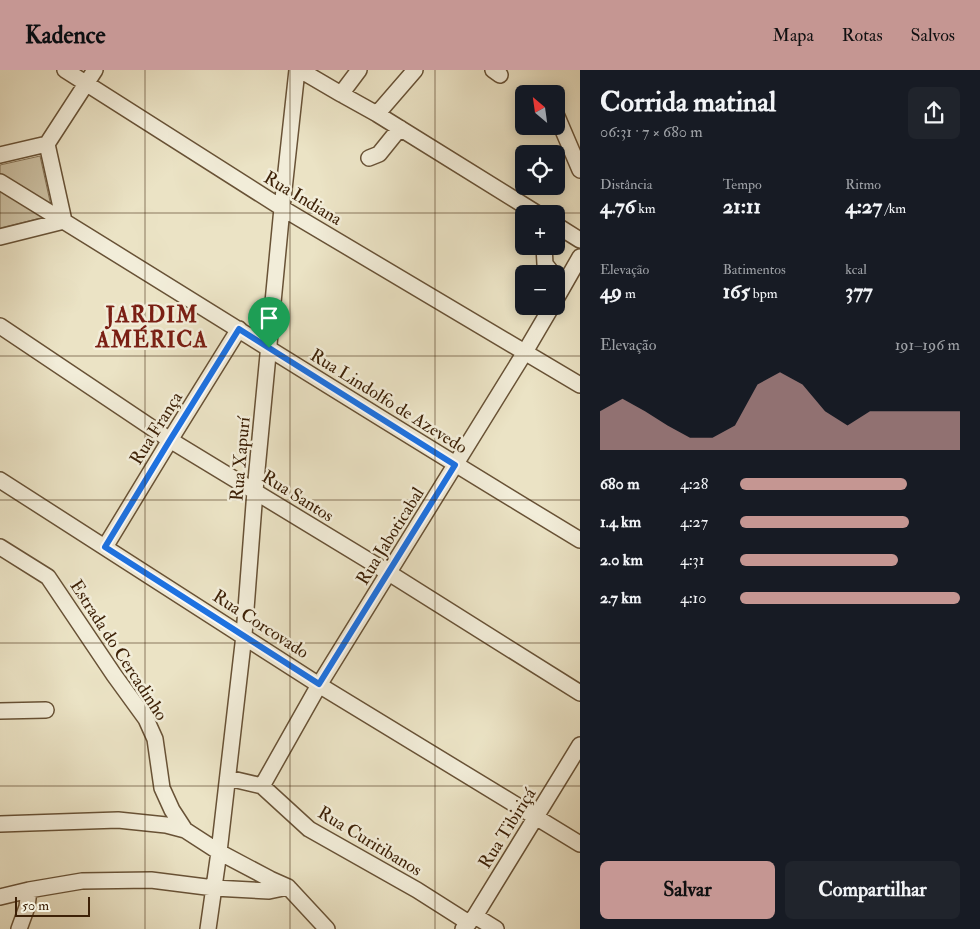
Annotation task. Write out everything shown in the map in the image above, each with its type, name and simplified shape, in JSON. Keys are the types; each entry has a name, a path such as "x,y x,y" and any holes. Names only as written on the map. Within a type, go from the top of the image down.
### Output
{"street":[{"name":"Rua Indiana","path":"65,70 282,208 580,384"},
{"path":"0,156 47,144 95,70"},
{"path":"299,70 377,114 524,205"},
{"name":"Rua Xapurí","path":"208,929 219,852 244,635 255,492 282,208 299,70"},
{"path":"341,94 359,70"},
{"path":"377,114 412,71"},
{"path":"369,158 379,154 400,128"},
{"path":"565,135 580,170"},
{"path":"0,237 64,222 47,144"},
{"name":"Rua Lindolfo de Azevedo","path":"0,182 455,465 580,540"},
{"path":"565,231 580,240"},
{"path":"568,278 580,257"},
{"name":"Rua Jaboticabal","path":"262,786 319,684 389,574 547,315"},
{"name":"Rua Santos","path":"0,326 170,440 580,693"},
{"name":"Rua França","path":"105,547 239,329"},
{"name":"Rua Corcovado","path":"0,480 319,684 580,844"},
{"name":"Estrada do Cercadinho","path":"0,547 48,576 114,675 146,719 155,739 162,788 172,810 185,830 219,852 270,879 288,886 320,925"},
{"path":"0,711 46,710"},
{"name":"Rua Tibiriçá","path":"469,923 580,745"},
{"name":"Rua Curitibanos","path":"228,778 262,786 309,829 417,890 469,923 496,929"},
{"path":"0,824 118,820 166,825 185,830"},
{"path":"0,897 82,881 151,880 214,888 269,891 288,886"},
{"path":"19,929 27,907 29,890"}],"shaded area":[{"path":"40,156 53,215 0,228 0,165"}],"district":[{"name":"JARDIM AMÉRICA","path":"152,326"}],"route":[{"path":"239,329 269,348 455,465 319,684 105,547 239,329"}]}
